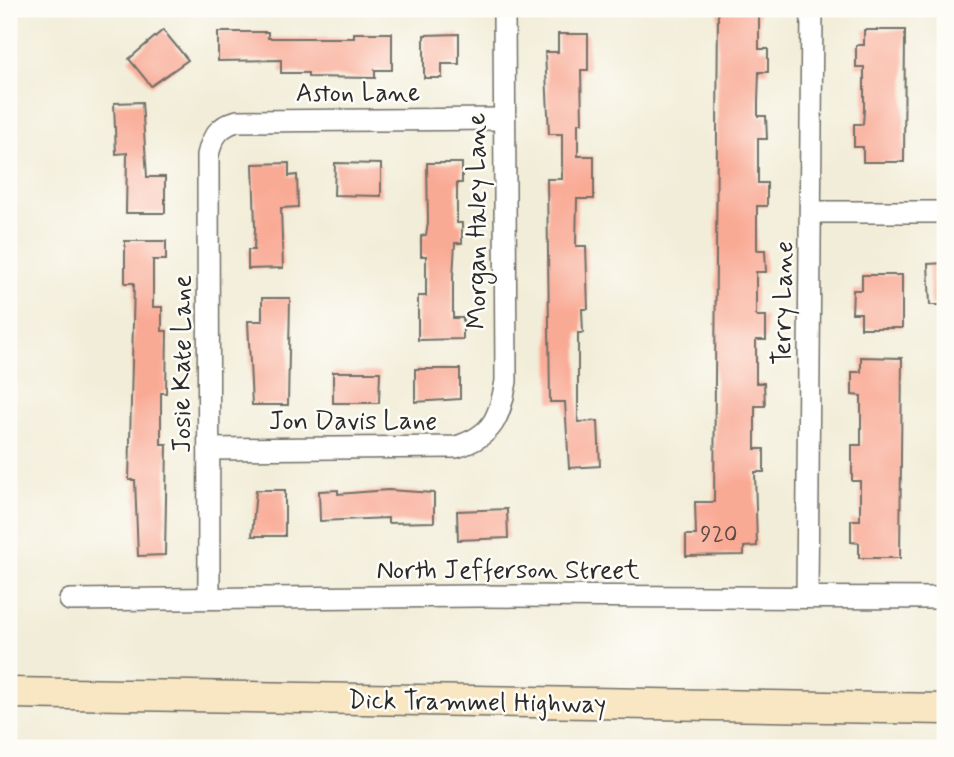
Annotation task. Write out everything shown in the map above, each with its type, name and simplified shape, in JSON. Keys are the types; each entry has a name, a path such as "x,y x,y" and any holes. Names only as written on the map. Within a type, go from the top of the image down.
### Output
{"main road":[{"name":"Dick Trammel Highway","path":"9,693 945,709"}],"street":[{"name":"Morgan Haley Lane","path":"490,429 502,408 506,381 503,9"},
{"name":"Terry Lane","path":"807,597 812,9"},
{"name":"Aston Lane","path":"217,132 226,124 237,121 503,119"},
{"name":"Josie Kate Lane","path":"209,598 208,155 217,132"},
{"path":"811,212 945,212"},
{"name":"Jon Davis Lane","path":"210,449 456,447 475,442 490,429"},
{"name":"North Jefferson Street","path":"70,600 945,597"}],"building":[{"path":"718,9 759,9 759,49 768,49 768,72 759,72 758,102 758,116 766,116 767,139 758,139 758,183 767,183 767,206 757,206 757,250 765,250 766,272 756,272 756,316 766,316 766,340 756,340 756,383 764,383 765,406 755,406 755,449 764,449 764,472 755,472 757,546 744,547 744,555 686,556 686,535 696,535 695,502 714,502"},
{"path":"163,30 188,60 151,86 129,59"},
{"path":"864,30 905,30 904,162 863,162 863,147 854,147 854,124 863,124 864,67 856,67 856,45 864,45"},
{"path":"218,32 268,32 268,38 354,38 354,33 392,33 392,70 375,70 375,78 308,77 308,73 281,73 281,60 218,61"},
{"path":"459,34 459,64 442,64 442,78 424,78 424,35"},
{"path":"558,34 588,34 588,70 581,70 582,123 578,123 578,156 594,156 594,199 577,199 576,246 586,246 588,309 582,309 583,333 578,333 578,422 598,421 600,466 569,468 565,402 550,402 547,179 562,179 562,134 549,134 545,52 558,52"},
{"path":"142,102 147,177 165,177 165,213 126,213 127,153 116,154 114,103"},
{"path":"289,163 289,176 297,175 298,207 281,208 283,268 248,269 248,250 254,250 253,164"},
{"path":"335,163 381,164 381,196 334,195"},
{"path":"427,163 462,163 462,183 457,183 457,223 462,223 462,243 455,243 453,318 463,318 463,339 418,340 418,296 426,296 426,256 421,256 421,236 426,235 428,223"},
{"path":"125,241 166,241 166,260 153,260 153,307 162,307 162,331 167,331 166,393 161,393 161,444 167,444 165,555 138,556 135,480 129,480 134,283 125,283"},
{"path":"945,263 945,305 930,305 928,264"},
{"path":"862,275 902,275 902,328 861,328 861,313 852,313 853,290 862,290"},
{"path":"262,298 290,298 288,405 252,405 248,321 262,321"},
{"path":"861,357 902,358 900,558 859,558 859,543 851,542 851,520 860,520 860,481 852,481 852,445 861,445 861,396 852,395 852,372 861,372"},
{"path":"415,369 460,369 460,399 415,402"},
{"path":"333,372 380,372 379,403 333,403"},
{"path":"256,490 285,490 285,536 252,536"},
{"path":"338,490 338,494 388,490 434,493 434,522 388,523 388,518 320,521 319,491"},
{"path":"507,509 508,538 458,540 457,511"}]}
